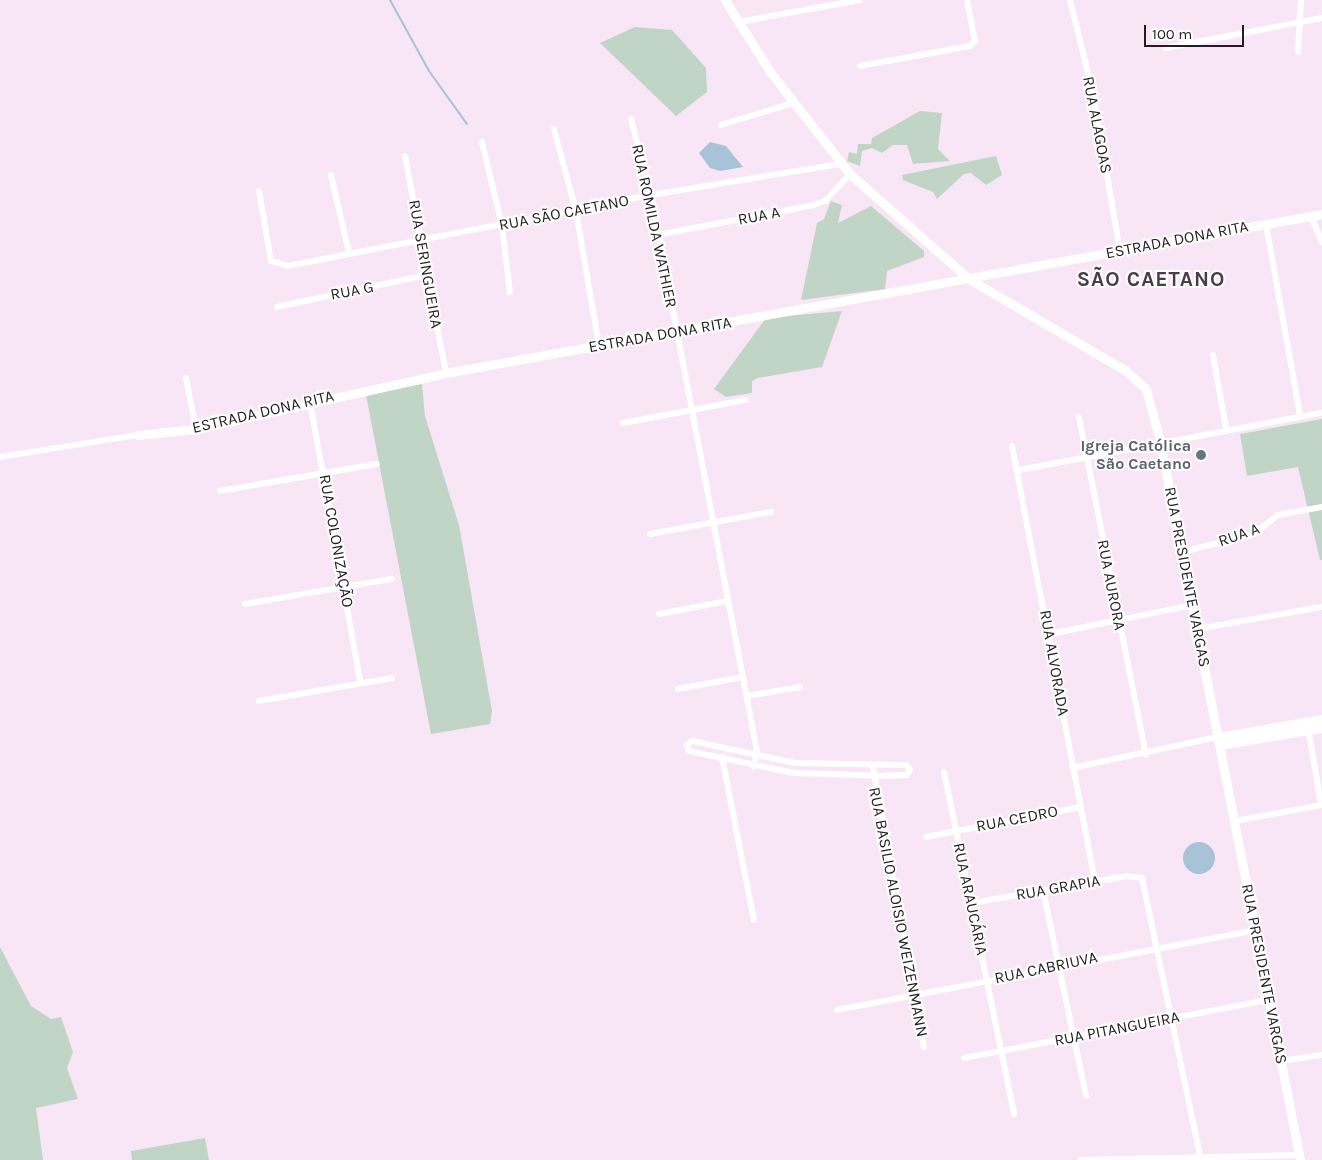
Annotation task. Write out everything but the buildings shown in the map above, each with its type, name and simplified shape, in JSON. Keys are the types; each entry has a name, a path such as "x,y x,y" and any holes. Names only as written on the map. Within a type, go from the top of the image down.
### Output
{"main road":[{"name":"RUA PRESIDENTE VARGAS","path":"725,0 793,103 850,174 969,279 1137,379 1146,389 1160,441 1300,1157"},
{"name":"ESTRADA DONA RITA","path":"138,435 196,429 446,373 1322,214"},
{"path":"1219,741 1308,726 1322,719"},
{"path":"1308,726 1322,728"}],"street":[{"path":"739,22 860,0"},
{"path":"860,66 961,49 974,40 966,0"},
{"name":"RUA ALAGOAS","path":"1070,0 1094,98 1120,251"},
{"path":"1298,52 1303,22 1301,0"},
{"path":"1166,48 1322,18"},
{"path":"721,125 793,103"},
{"name":"RUA ROMILDA WATHIER","path":"631,119 651,195 675,332 747,696 756,758"},
{"path":"554,129 576,211 599,346"},
{"path":"482,142 502,225 510,293"},
{"name":"RUA SERINGUEIRA","path":"405,156 446,373"},
{"name":"RUA SÃO CAETANO","path":"259,191 271,262 288,266 651,195 841,164"},
{"name":"RUA A","path":"658,235 814,205 825,201 850,174"},
{"path":"331,175 349,253"},
{"path":"1311,216 1322,242"},
{"path":"1266,224 1300,415"},
{"name":"RUA G","path":"277,307 426,275"},
{"path":"1212,355 1226,428"},
{"path":"186,378 196,429"},
{"path":"623,423 746,400"},
{"name":"RUA COLONIZAÇÃO","path":"310,402 360,680"},
{"path":"1019,470 1226,428 1322,413"},
{"name":"RUA AURORA","path":"1079,417 1146,754"},
{"name":"ESTRADA DONA RITA","path":"0,457 138,435"},
{"name":"RUA ALVORADA","path":"1012,446 1019,470 1018,487 1050,634 1072,768 1095,881"},
{"path":"220,491 377,464"},
{"name":"RUA A","path":"1182,552 1253,534 1278,515 1322,507"},
{"path":"650,534 772,512"},
{"path":"245,604 343,585 392,579"},
{"path":"659,614 728,601"},
{"path":"1050,634 1192,605"},
{"path":"1197,629 1322,607"},
{"path":"678,689 743,677"},
{"path":"259,701 360,680 392,678"},
{"path":"747,696 800,687"},
{"path":"1235,821 1322,805 1308,726"},
{"path":"692,741 756,758 873,767 906,765 910,770 907,775 872,776 754,767 689,751 687,745 692,741"},
{"path":"1072,768 1203,742 1219,741"},
{"path":"723,750 721,760 754,920"},
{"path":"754,767 756,758"},
{"name":"RUA BASILIO ALOISIO WEIZENMANN","path":"873,767 872,776 916,994 924,1046"},
{"name":"RUA ARAUCÁRIA","path":"944,772 1004,1051 1014,1114"},
{"name":"RUA CEDRO","path":"926,837 1080,806"},
{"name":"RUA GRAPIA","path":"972,903 1135,874 1142,878 1156,946"},
{"path":"1043,890 1086,1096"},
{"name":"RUA CABRIUVA","path":"837,1010 1156,946 1256,930"},
{"path":"1156,946 1201,1159"},
{"name":"RUA PITANGUEIRA","path":"964,1058 1269,1000"},
{"path":"1281,1061 1322,1055"},
{"path":"1081,1160 1300,1157"}],"green space":[{"path":"635,27 672,30 706,68 707,92 676,116 600,43"},
{"path":"920,111 942,113 938,149 950,161 913,164 907,145 893,145 882,153 872,148 862,151 860,166 847,161 849,152 857,154 858,144 871,144 872,138"},
{"path":"996,156 1002,175 986,185 971,173 964,174 937,199 933,192 903,180 902,175"},
{"path":"831,201 842,205 838,223 871,206 924,251 924,257 887,271 885,289 801,300 817,223 824,219"},
{"path":"842,311 822,367 758,378 752,381 752,393 726,397 714,389 766,318"},
{"path":"422,384 425,416 459,525 492,711 490,724 431,734 366,395"},
{"path":"1322,419 1322,560 1320,560 1298,467 1247,476 1240,434"},
{"path":"0,947 31,1006 51,1019 61,1017 73,1052 67,1068 78,1099 36,1108 43,1160 0,1160"},
{"path":"205,1138 209,1160 132,1160 131,1151"}],"water":[{"path":"710,142 726,146 743,167 720,171 710,168 699,153"},
{"path":"1199,842 1205,843 1210,847 1214,852 1214,864 1210,869 1205,873 1199,874 1193,873 1188,869 1184,864 1183,858 1184,852 1188,847 1193,843"}],"waterway":[{"path":"390,0 429,71 467,124"}],"place":[{"name":"Igreja Católica São Caetano","path":"1201,455"}],"district":[{"name":"SÃO CAETANO","path":"1151,279"}]}
